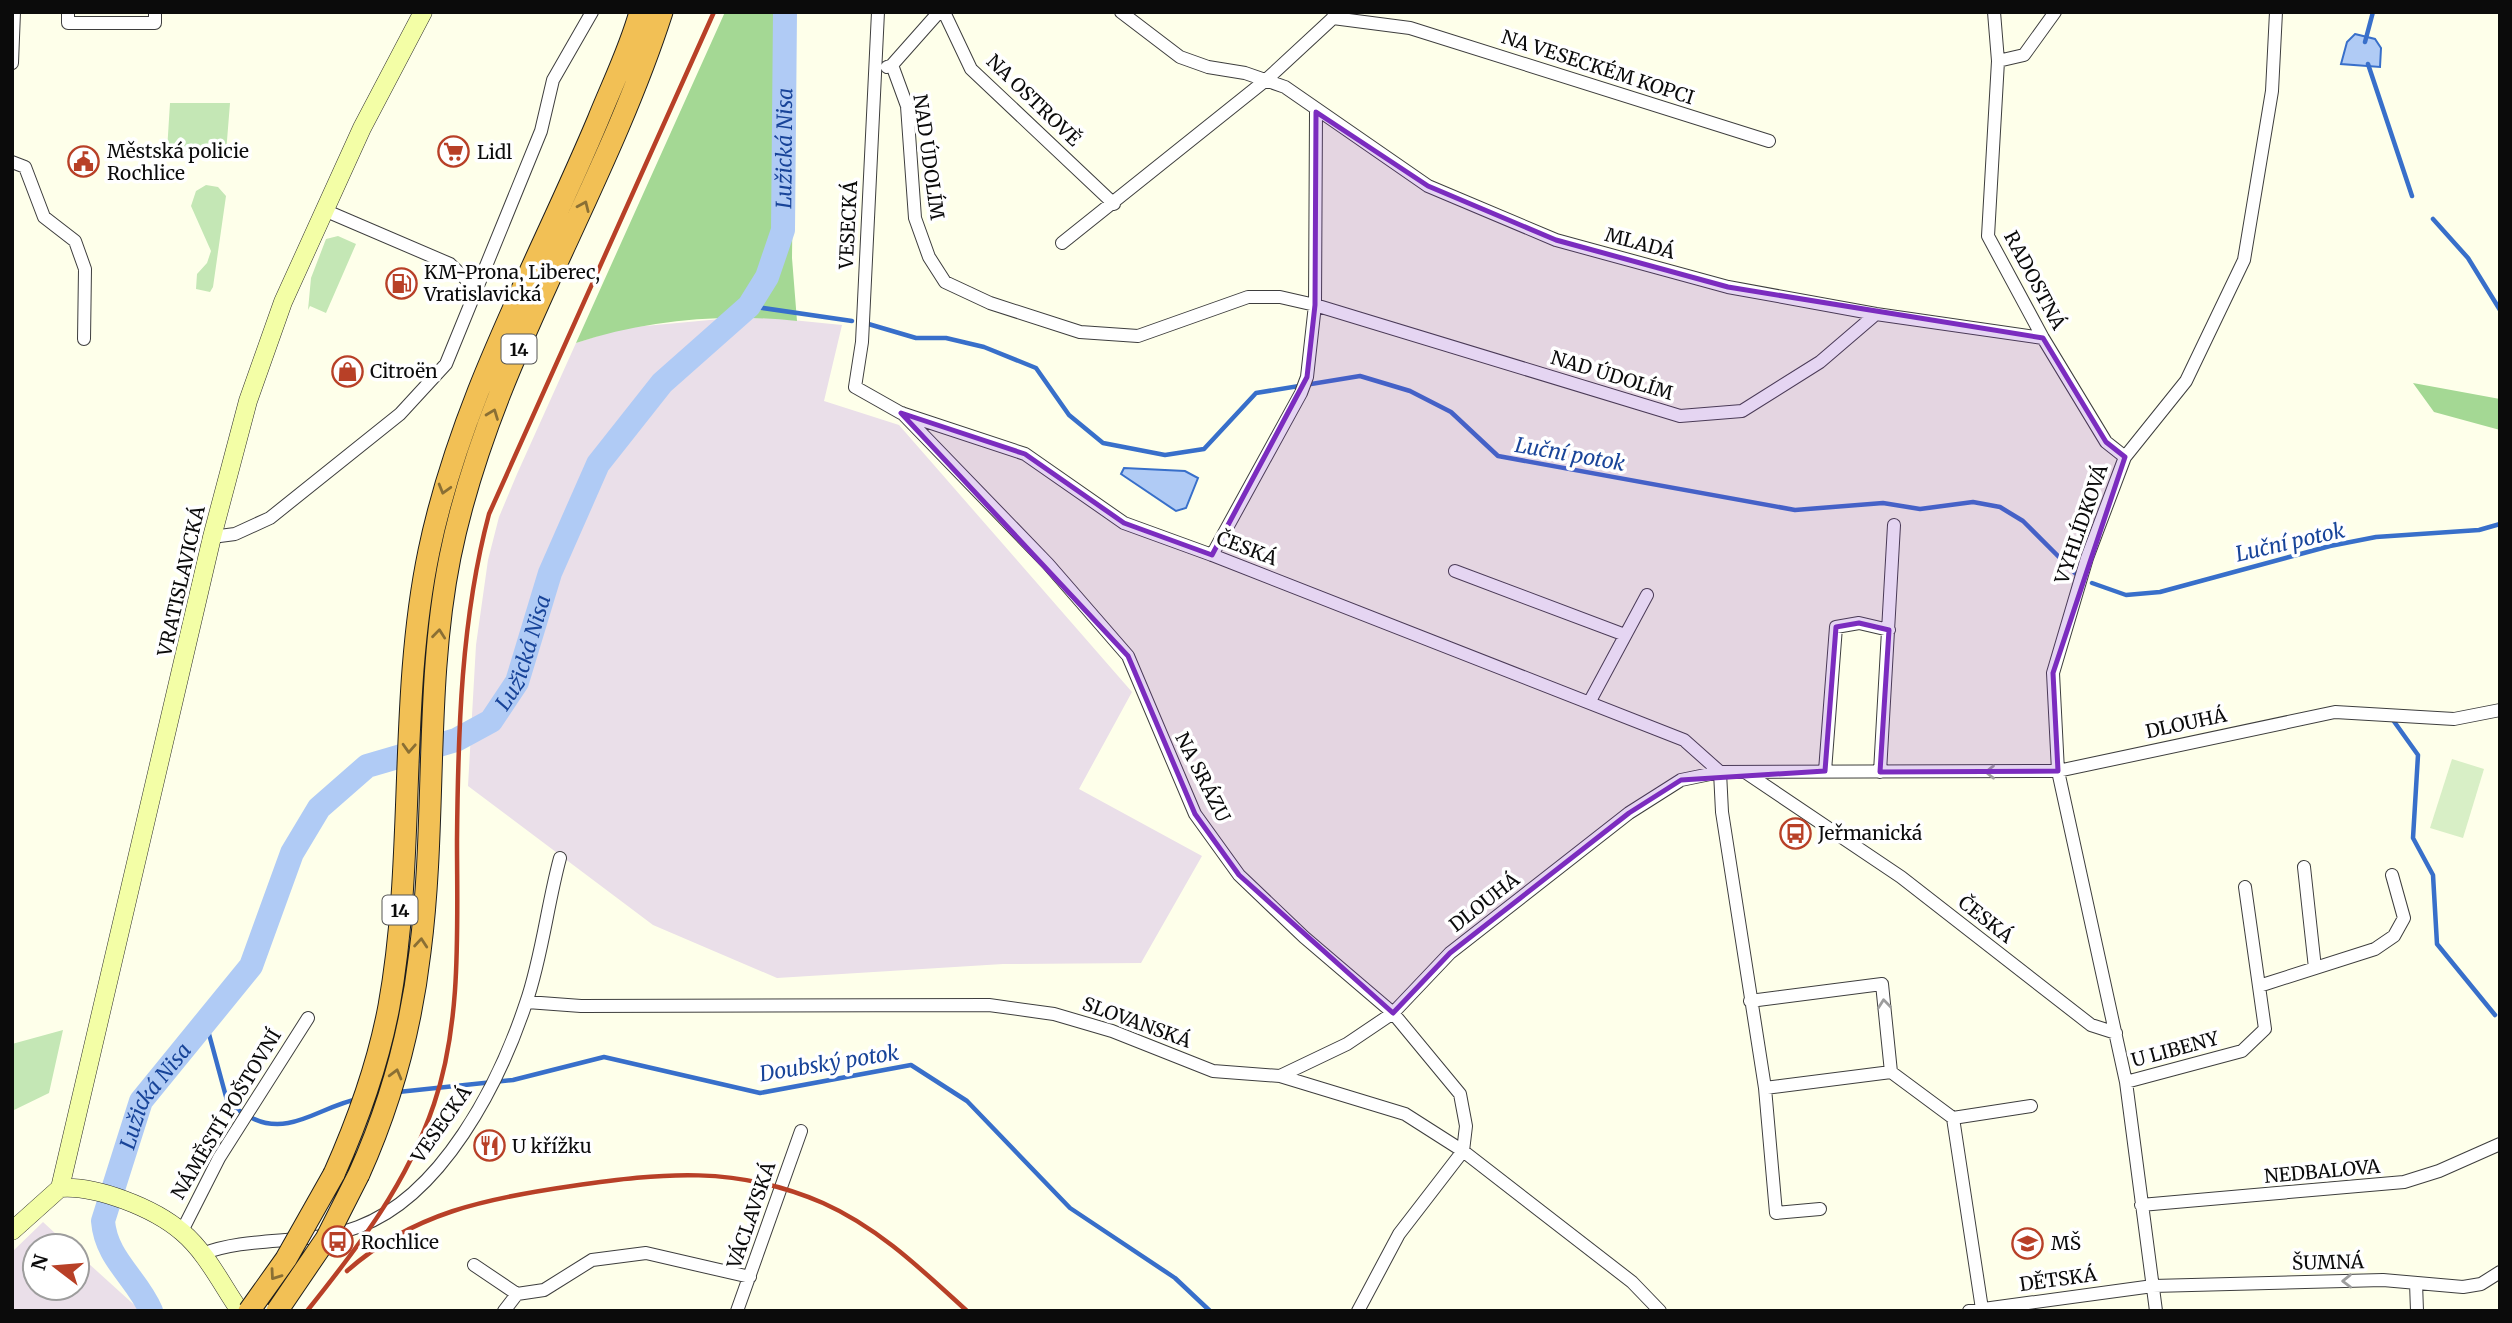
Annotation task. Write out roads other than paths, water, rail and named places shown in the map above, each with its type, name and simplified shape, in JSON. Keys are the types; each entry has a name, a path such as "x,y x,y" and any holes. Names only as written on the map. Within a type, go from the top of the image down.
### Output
{"highway":[{"path":"583,155 629,12"},
{"name":"14","path":"249,1311 286,1259 334,1174 355,1127 379,1052 397,947 413,682 429,553 460,437 505,326 583,155 640,12"},
{"name":"14","path":"277,1311 326,1239 359,1174 376,1136 397,1072 421,951 439,632 450,558 480,446 525,333 626,114 663,12"},
{"path":"650,51 670,12"}],"street":[{"path":"12,63 14,12"},
{"path":"68,12 68,23 134,18 155,23 155,12"},
{"name":"VRATISLAVICKÁ","path":"60,1188 212,537 248,401 283,302 324,210 362,128 423,12"},
{"path":"212,537 235,534 270,518 400,414 446,364 541,131 553,80 592,12"},
{"name":"VESECKÁ","path":"878,12 862,342 855,387 901,413"},
{"path":"875,69 892,65 941,12"},
{"name":"NA OSTROVĚ","path":"941,12 971,69 1114,204"},
{"path":"1121,12 1180,57 1208,67 1245,73 1266,80"},
{"name":"RADOSTNÁ","path":"1994,12 1998,61 1988,236 2043,338 2106,442 2125,457"},
{"path":"1998,61 2024,55 2054,12"},
{"name":"VYHLÍDKOVÁ","path":"2116,1033 2058,771 2053,673 2087,558 2125,457 2186,381 2244,260 2272,91 2276,12"},
{"path":"1062,243 1266,80 1334,15"},
{"name":"NA VESECKÉM KOPCI","path":"1334,15 1410,28 1769,141"},
{"name":"NAD ÚDOLÍM","path":"892,65 907,106 915,218 929,257 945,282 990,303 1080,332 1138,336 1248,297 1280,297 1315,305 1680,416 1741,411 1820,362 1876,314"},
{"name":"MLADÁ","path":"1266,80 1285,87 1316,112 1428,186 1556,240 1728,287 1876,314 2043,338"},
{"path":"1212,555 1301,393 1307,377 1315,305 1316,112"},
{"path":"12,162 25,167 44,217 75,242 85,270 84,339"},
{"path":"324,210 450,264 478,291"},
{"name":"ČESKÁ","path":"901,413 1026,454 1124,523 1590,701 1684,740 1720,772"},
{"name":"NA SRÁZU","path":"901,413 1048,564 1128,656 1195,814 1239,875 1304,937 1393,1013 1460,1094 1466,1126 1464,1151"},
{"path":"1880,772 1894,525"},
{"path":"1455,571 1625,635"},
{"path":"1590,701 1647,595"},
{"path":"1825,771 1836,627 1859,623 1889,630"},
{"name":"DLOUHÁ","path":"1745,772 2058,771 2335,712 2455,719 2500,710"},
{"path":"1745,772 1720,772 1722,812 1765,1088 1776,1213 1820,1209"},
{"name":"DLOUHÁ","path":"1280,1076 1347,1044 1393,1013 1450,953 1629,813 1681,780 1720,772"},
{"name":"ČESKÁ","path":"1745,772 1901,877 2091,1025 2116,1033"},
{"name":"VESECKÁ","path":"202,1255 226,1245 322,1237 357,1227 397,1208 442,1162 498,1073 527,1002 561,858"},
{"path":"2304,867 2315,968"},
{"path":"2259,986 2375,948 2394,936 2404,918 2392,875"},
{"name":"U LIBENY","path":"2126,1082 2242,1051 2265,1029 2245,887"},
{"path":"1750,1001 1882,984 1891,1072"},
{"name":"SLOVANSKÁ","path":"527,1002 581,1006 989,1005 1066,1018 1112,1031 1213,1070 1280,1076 1405,1114 1464,1151 1632,1282 1660,1311"},
{"name":"NÁMĚSTÍ POŠTOVNÍ","path":"182,1231 219,1158 307,1018"},
{"path":"2116,1033 2126,1082 2156,1311"},
{"path":"1765,1088 1891,1072 1953,1118 2031,1107"},
{"path":"1953,1118 1976,1310"},
{"name":"VÁCLAVSKÁ","path":"737,1311 801,1131"},
{"name":"NEDBALOVA","path":"2141,1205 2404,1182 2440,1171 2500,1144"},
{"path":"1357,1311 1399,1234 1464,1151"},
{"path":"12,1231 60,1188"},
{"name":"NÁMĚSTÍ POŠTOVNÍ","path":"60,1188 90,1189 122,1199 182,1231 202,1255 240,1311"},
{"path":"474,1265 517,1294 544,1290 592,1260 646,1252 750,1277"},
{"name":"ŠUMNÁ","path":"2153,1286 2383,1280 2463,1287 2481,1283 2500,1272"},
{"path":"2416,1283 2417,1311"},
{"name":"DĚTSKÁ","path":"1976,1310 2153,1286"},
{"path":"504,1311 517,1294"}],"water":[{"path":"2355,34 2375,39 2381,48 2380,67 2341,64 2347,42"},
{"path":"1124,468 1185,471 1198,478 1186,508 1176,511 1121,474"}],"waterway":[{"name":"Lužická Nisa","path":"151,1311 110,1246 103,1221 141,1101 251,966 292,853 319,808 367,766 456,740 491,721 517,682 550,573 598,464 662,383 749,306 767,277 783,230 785,12"},
{"path":"2365,42 2373,12"},
{"path":"2368,64 2412,196"},
{"path":"2433,219 2468,258 2500,310"},
{"name":"Luční potok","path":"749,306 852,321"},
{"name":"Luční potok","path":"865,323 916,338 946,338 984,347 1036,368 1069,415 1103,443 1165,455 1204,449 1256,393 1360,376 1410,391 1451,412 1498,456 1795,510 1883,503 1920,509 1973,502 2000,507 2023,521 2080,578"},
{"name":"Luční potok","path":"2092,583 2126,595 2160,592 2330,546 2376,537 2479,530 2500,524"},
{"path":"2393,720 2418,755 2413,838 2433,875 2437,944 2495,1015"},
{"name":"Doubský potok","path":"206,1023 228,1104 243,1113"},
{"name":"Doubský potok","path":"398,1092 513,1080 604,1057 760,1093 911,1065 967,1101 1070,1208 1175,1278 1210,1311"},
{"name":"Doubský potok","path":"252,1118 266,1123 292,1122 358,1099"}],"railway":[{"path":"307,1311 363,1238 396,1188 423,1133 443,1073 454,1007 456,974 458,799 463,676 472,594 489,514 714,12"},
{"path":"347,1271 398,1235 452,1211 481,1203 605,1181 699,1175 760,1182 791,1191 843,1213 899,1251 967,1311"}],"place":[{"name":"Lidl","path":"454,152"},
{"name":"Městská policie Rochlice","path":"84,162"},
{"name":"KM-Prona, Liberec, Vratislavická","path":"401,283"},
{"name":"Citroën","path":"347,371"},
{"name":"Jeřmanická","path":"1795,833"},
{"name":"U křížku","path":"489,1146"},
{"name":"Rochlice","path":"338,1242"},
{"name":"MŠ","path":"2028,1243"}]}
